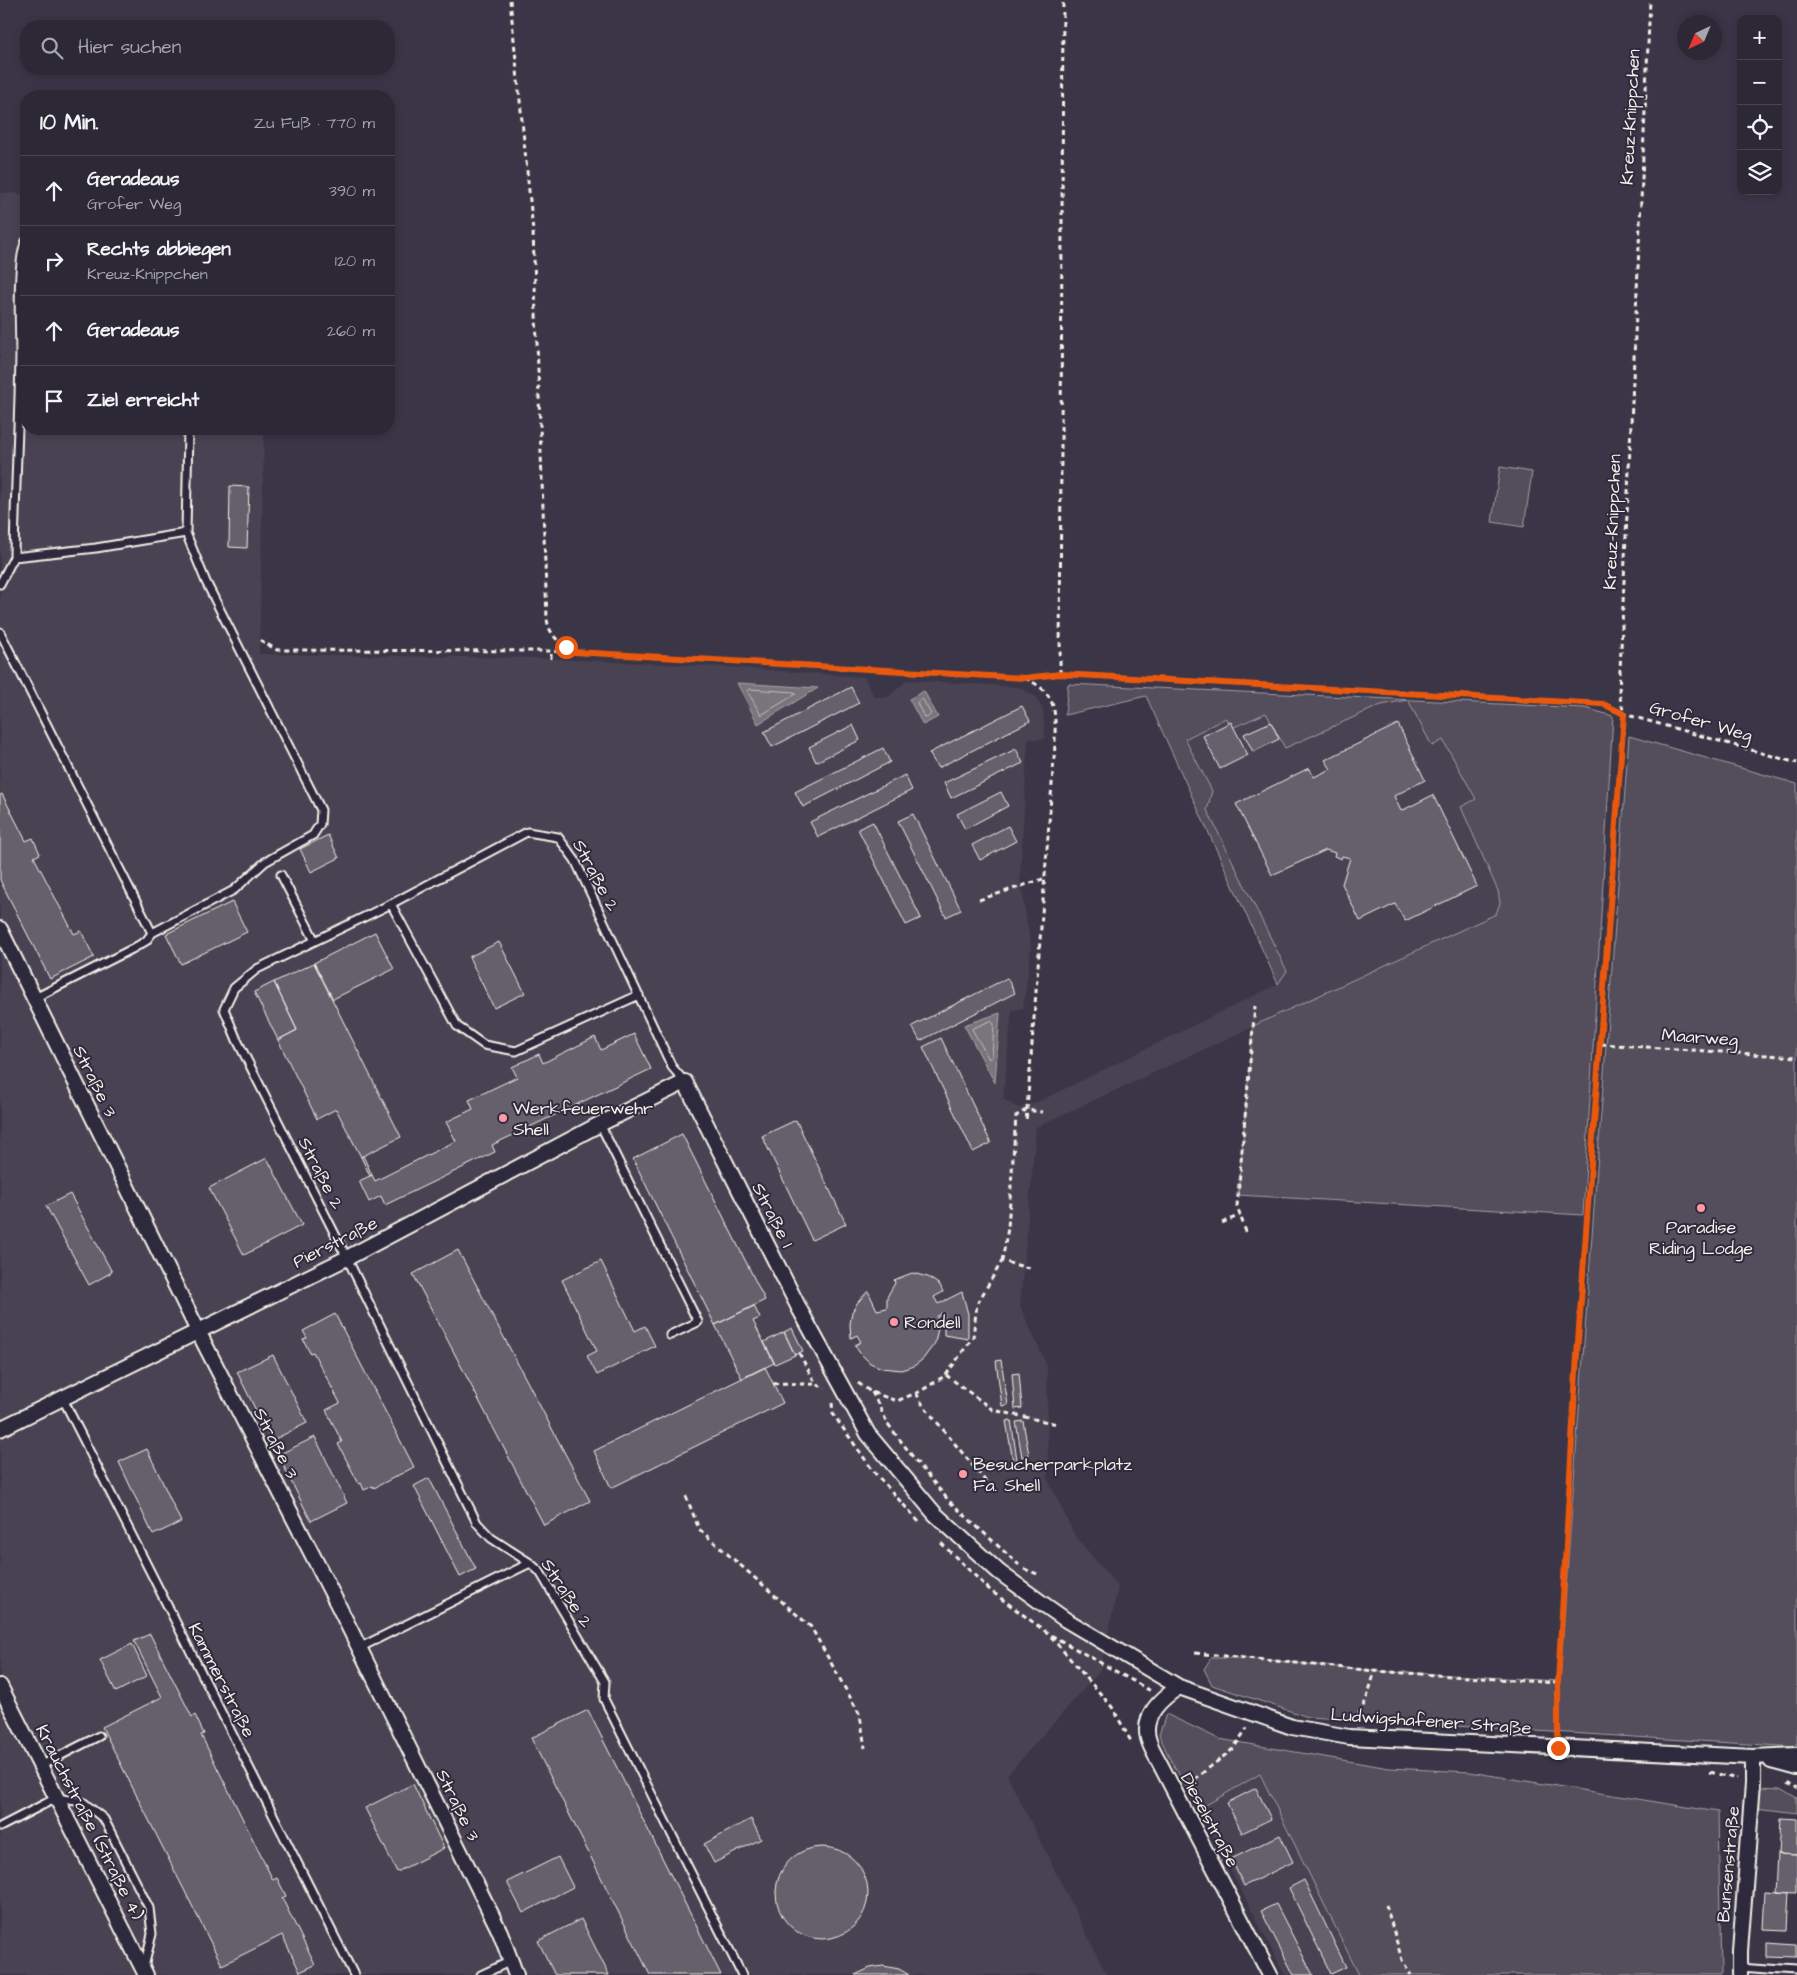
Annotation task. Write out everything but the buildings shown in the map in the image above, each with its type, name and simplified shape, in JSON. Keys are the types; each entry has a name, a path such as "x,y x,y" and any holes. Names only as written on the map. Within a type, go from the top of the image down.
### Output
{"street":[{"name":"Straße 3","path":"0,929 198,1331 359,1648 500,1932 516,1975"},
{"name":"Pierstraße","path":"0,1429 347,1258 600,1124 685,1082"},
{"name":"Straße 1","path":"685,1082 829,1363"},
{"name":"Ludwigshafener Straße","path":"829,1363 836,1388 868,1434 935,1514 999,1572 1066,1620 1179,1687 1292,1727 1349,1737 1753,1757 1797,1756"},
{"name":"Krauchstraße (Straße 4)","path":"0,1686 145,1972"},
{"name":"Dieselstraße","path":"1179,1687 1163,1698 1148,1719 1148,1737 1175,1794 1270,1975"},
{"name":"Ludwigshafener Straße","path":"1753,1757 1797,1768"},
{"name":"Bunsenstraße","path":"1740,1971 1753,1784 1753,1757"}],"lane":[{"path":"0,584 14,557 20,342"},
{"path":"33,999 132,949 146,941 152,933 234,890 265,862 313,835 320,824 321,810 206,582 186,533 188,435"},
{"path":"14,557 96,548 186,533"},
{"path":"0,632 152,933"},
{"name":"Straße 2","path":"685,1082 672,1067 575,860 558,837 527,832 391,904 257,969 234,988 224,1010 237,1040 347,1258 477,1523 491,1538 530,1562 540,1572 604,1682 604,1699 742,1975"},
{"path":"281,875 315,941"},
{"path":"391,904 457,1026 484,1045 516,1051 639,995"},
{"path":"600,1124 698,1322 670,1335"},
{"name":"Kammerstraße","path":"63,1399 354,1975"},
{"path":"359,1648 530,1562"},
{"path":"40,1766 99,1736"},
{"path":"0,1827 56,1798 83,1802 104,1819 149,1908 152,1934 145,1972"},
{"path":"481,1975 511,1961"},
{"path":"1740,1971 1797,1971"}],"path":[{"path":"510,0 533,231 547,619 548,626 556,640 575,652"},
{"path":"1060,674 1063,0"},
{"name":"Kreuz-Knippchen","path":"1558,1748 1558,1682 1577,1355 1624,714 1619,694 1650,0"},
{"name":"Grofer Weg","path":"260,640 277,650 551,651 1025,678 1060,674 1603,704 1624,714 1797,763"},
{"path":"551,651 551,659"},
{"path":"1025,678 1038,685 1045,692 1055,709 1054,745 1026,1122"},
{"path":"979,900 1043,878"},
{"path":"1246,1232 1237,1206 1255,1006"},
{"name":"Maarweg","path":"1601,1044 1797,1057"},
{"path":"773,1384 789,1382 836,1388 851,1379 871,1392 897,1401 916,1393 946,1375 973,1337 977,1304 1002,1261 1008,1228 1016,1116 1026,1110 1042,1112"},
{"path":"1222,1223 1240,1215"},
{"path":"1002,1261 1032,1269"},
{"path":"798,1353 816,1384"},
{"path":"946,1375 993,1410 1057,1424"},
{"path":"836,1388 833,1414 874,1472 924,1527"},
{"path":"871,1392 888,1424 949,1501 1023,1568 1040,1576"},
{"path":"916,1393 923,1405 992,1489"},
{"path":"686,1496 699,1529 811,1627 860,1714 866,1748"},
{"path":"938,1540 991,1591 1049,1634 1163,1698"},
{"path":"1049,1634 1112,1707 1135,1748"},
{"path":"1195,1653 1375,1671 1558,1682"},
{"path":"1349,1737 1356,1718 1366,1701 1375,1671"},
{"path":"1175,1794 1233,1749 1247,1727 1256,1729"},
{"path":"1708,1772 1753,1784"},
{"path":"1782,1780 1797,1790"},
{"path":"1386,1904 1402,1960 1411,1975"}],"shaded area":[{"path":"0,193 20,194 20,435 264,435 259,654 532,658 726,667 864,677 874,697 889,697 907,680 1019,687 1036,697 1043,711 1045,739 1028,739 1020,878 1031,948 1023,1008 1012,1010 1003,1099 1019,1108 1040,1101 1278,984 1287,971 1207,810 1212,791 1185,739 1226,718 1232,728 1266,713 1285,747 1381,705 1408,700 1432,745 1443,739 1476,799 1461,808 1498,891 1500,903 1496,914 1036,1127 1020,1306 1047,1366 1048,1480 1075,1536 1118,1587 1100,1671 1007,1775 1107,1975 0,1975"},
{"path":"1500,467 1532,472 1524,527 1492,522"},
{"path":"1068,684 1585,708 1613,716 1583,1215 1238,1195 1253,1026 1496,914 1500,903 1498,891 1461,807 1476,799 1443,740 1432,746 1408,700 1381,705 1285,748 1266,713 1232,728 1226,718 1185,739 1212,791 1207,810 1287,971 1278,984 1146,696 1065,715"},
{"path":"1629,736 1797,784 1797,1747 1308,1717 1212,1685 1204,1669 1211,1658 1250,1658 1375,1671 1559,1681"},
{"path":"1166,1714 1219,1739 1389,1768 1470,1772 1718,1812 1721,1975 1359,1975 1260,1774 1199,1809 1169,1757 1159,1735"},
{"path":"1260,1773 1359,1975 1285,1975 1199,1809"},
{"path":"1760,1788 1780,1789 1797,1799 1797,1813 1757,1808 1756,1802"}],"water":[{"path":"737,683 818,688 758,724"},
{"path":"924,691 938,717 923,725 909,699"},
{"path":"1000,1013 995,1083 964,1025"}],"place":[{"name":"Werkfeuerwehr Shell","path":"503,1118"},
{"name":"Paradise Riding Lodge","path":"1701,1208"},
{"name":"Rondell","path":"894,1322"},
{"name":"Besucherparkplatz Fa. Shell","path":"963,1474"}],"route":[{"path":"566,647 575,652 871,670 1025,678 1060,674 1603,704 1624,714 1577,1355 1558,1682 1558,1748"}]}
